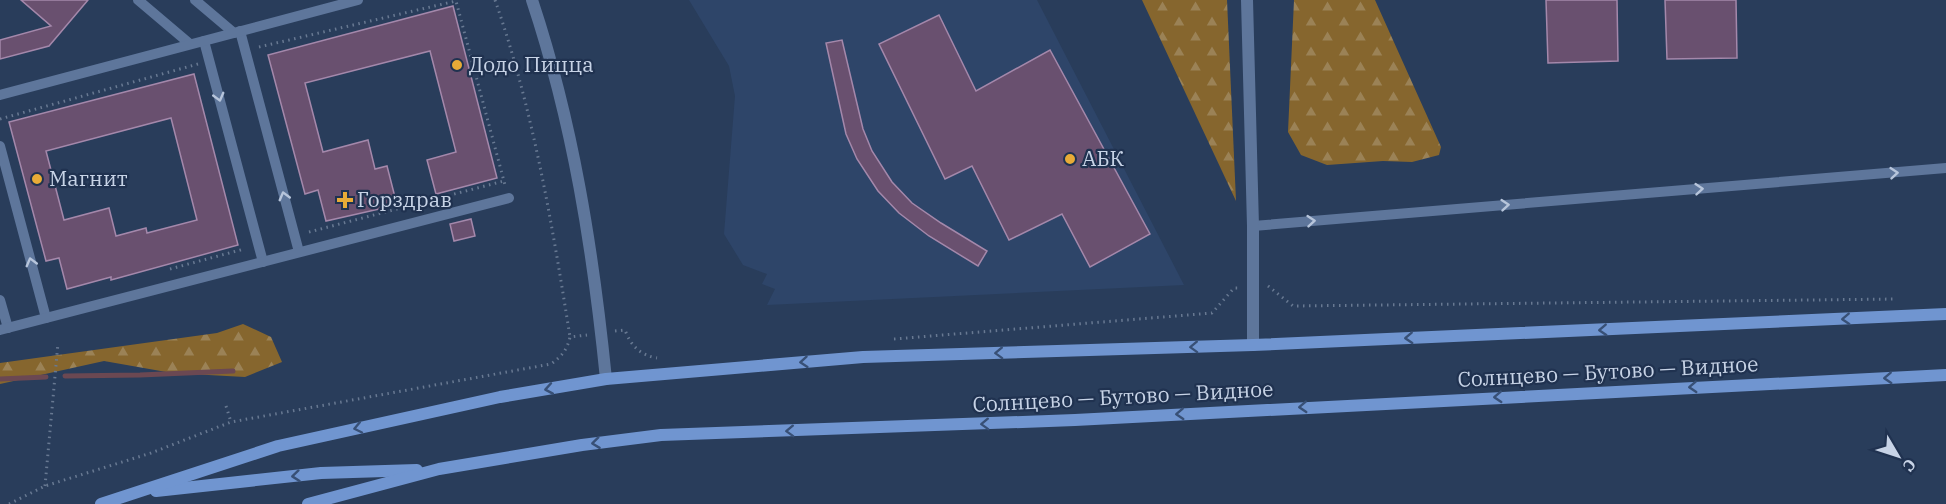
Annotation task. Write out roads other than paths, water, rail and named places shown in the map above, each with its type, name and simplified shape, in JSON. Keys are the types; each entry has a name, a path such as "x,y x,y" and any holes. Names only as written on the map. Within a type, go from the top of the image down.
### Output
{"main road":[{"path":"101,504 278,446 500,397 606,379 864,357 1252,345 1946,314"},
{"name":"Солнцево — Бутово — Видное","path":"308,504 439,469 582,445 661,435 1075,420 1946,375"},
{"path":"134,494 321,473 439,469"}],"street":[{"path":"532,0 549,51 575,157 594,266 606,379"},
{"path":"1247,0 1252,345"}],"lane":[{"path":"138,0 190,44"},
{"path":"195,0 237,32 245,50 299,252"},
{"path":"0,95 358,0"},
{"path":"204,41 263,262"},
{"path":"0,146 46,318"},
{"path":"1252,226 1946,168"},
{"path":"0,300 4,329 509,198"}],"waterway":[{"path":"65,376 233,371"},
{"path":"0,379 46,377"}],"place":[{"name":"Додо Пицца","path":"457,65"},
{"name":"АБК","path":"1070,159"},
{"name":"Магнит","path":"37,179"},
{"name":"Горздрав","path":"345,200"}]}
